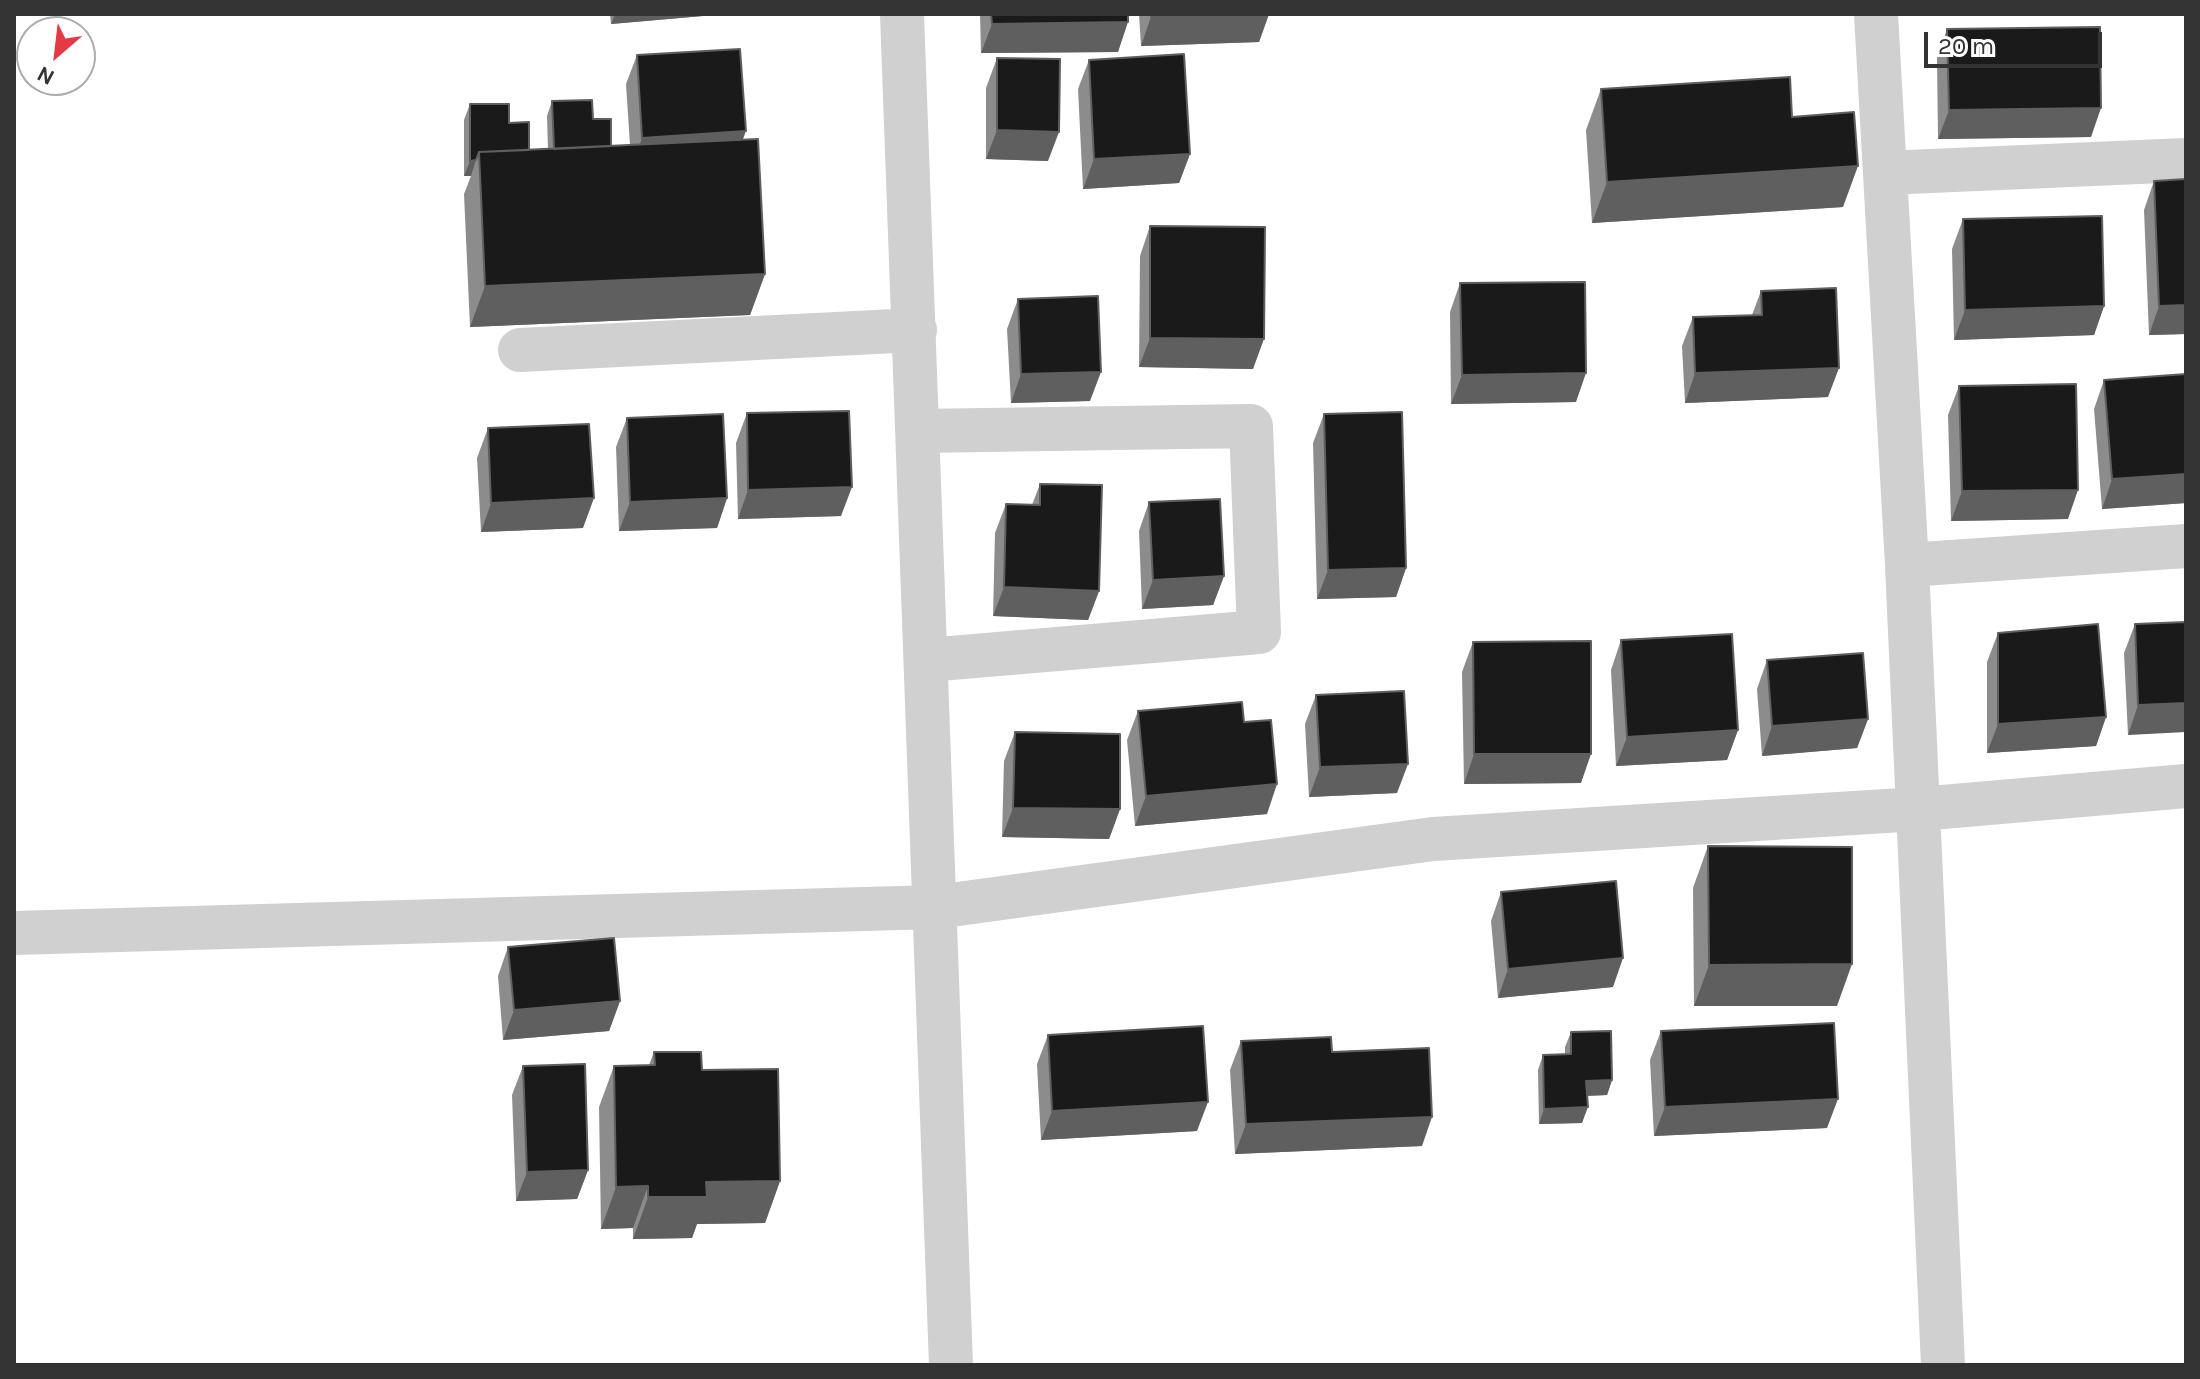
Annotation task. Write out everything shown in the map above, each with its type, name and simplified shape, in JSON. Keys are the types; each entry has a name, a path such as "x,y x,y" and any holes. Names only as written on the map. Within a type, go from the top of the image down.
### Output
{"street":[{"path":"902,14 951,1365"},
{"path":"1876,14 1907,565 1943,1365"},
{"path":"1885,173 2186,160"},
{"path":"520,350 915,330"},
{"path":"918,431 1251,426 1259,632 927,660"},
{"path":"1907,565 2186,546"},
{"path":"14,933 936,907 1433,839 1919,809 2186,786"}],"building":[{"path":"991,14 1128,14 1128,22 992,24"},
{"path":"1151,14 1227,14 1151,17"},
{"path":"2100,27 2101,108 1949,110 1947,29"},
{"path":"740,49 746,131 642,138 637,55"},
{"path":"1184,54 1190,154 1094,159 1089,60"},
{"path":"997,58 1060,59 1059,132 997,130"},
{"path":"1790,77 1792,117 1854,112 1858,166 1607,182 1601,89"},
{"path":"592,100 593,119 611,119 611,146 554,149 552,101"},
{"path":"470,104 509,104 509,123 529,122 529,150 479,152 476,160 470,161"},
{"path":"758,139 765,274 485,286 479,152"},
{"path":"2186,179 2186,305 2159,306 2154,181"},
{"path":"2102,216 2104,306 1965,310 1963,219"},
{"path":"1150,226 1265,227 1264,339 1150,338"},
{"path":"1585,282 1586,373 1462,375 1460,283"},
{"path":"1836,288 1839,368 1695,373 1693,317 1762,315 1761,291"},
{"path":"1098,296 1101,372 1021,374 1018,299"},
{"path":"2186,374 2186,474 2112,479 2104,380"},
{"path":"2076,384 2078,490 1962,491 1959,386"},
{"path":"849,411 852,487 748,490 747,413"},
{"path":"1402,412 1406,568 1328,570 1324,414"},
{"path":"723,414 727,498 630,502 627,418"},
{"path":"589,424 594,498 491,503 488,428"},
{"path":"1040,484 1102,485 1099,591 1004,587 1006,504 1040,505"},
{"path":"1220,499 1224,576 1153,580 1149,502"},
{"path":"2186,622 2186,703 2138,705 2135,624"},
{"path":"2098,624 2106,717 1998,724 1998,633"},
{"path":"1732,634 1738,730 1627,737 1621,640"},
{"path":"1591,641 1591,754 1474,754 1473,642"},
{"path":"1863,653 1868,719 1772,726 1767,660"},
{"path":"1404,691 1408,764 1320,767 1316,695"},
{"path":"1242,702 1244,722 1271,720 1277,784 1146,796 1138,711"},
{"path":"1015,732 1120,734 1120,809 1013,808"},
{"path":"1708,846 1852,847 1852,964 1709,965"},
{"path":"1616,881 1623,958 1508,969 1501,892"},
{"path":"614,938 620,1001 514,1010 508,947"},
{"path":"1834,1023 1838,1099 1665,1107 1661,1031"},
{"path":"1203,1026 1208,1102 1052,1111 1048,1035"},
{"path":"1611,1031 1612,1080 1586,1081 1588,1107 1544,1109 1543,1055 1571,1054 1571,1032"},
{"path":"1331,1037 1332,1052 1429,1048 1432,1117 1246,1124 1241,1041"},
{"path":"654,1052 701,1052 702,1070 778,1069 780,1181 706,1182 707,1197 648,1197 648,1186 616,1187 614,1066 655,1065"},
{"path":"585,1064 588,1170 527,1172 523,1066"}]}
